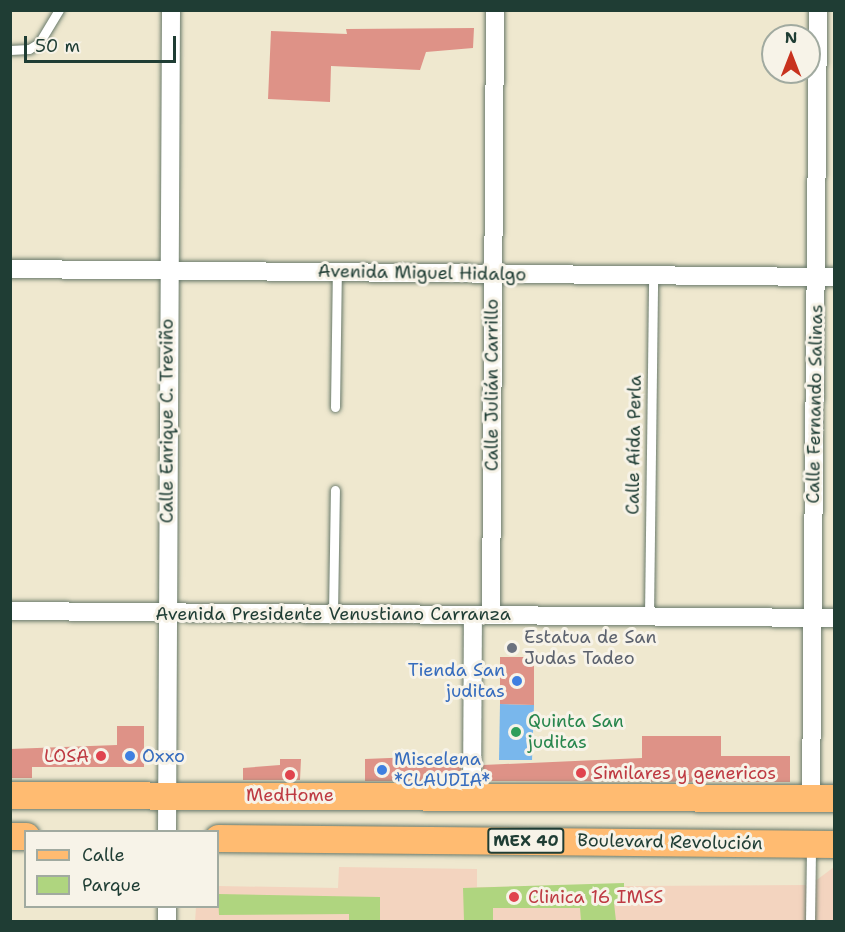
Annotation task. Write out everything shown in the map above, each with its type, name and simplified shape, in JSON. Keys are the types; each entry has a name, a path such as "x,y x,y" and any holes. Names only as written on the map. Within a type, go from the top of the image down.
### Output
{"main road":[{"path":"10,795 823,798"},
{"name":"Boulevard Revolución","path":"219,838 823,844"}],"street":[{"name":"Calle Enrique C. Treviño","path":"167,830 164,797 171,10"},
{"name":"Calle Julián Carrillo","path":"472,797 482,615 493,273 495,10"},
{"name":"Calle Fernando Salinas","path":"818,10 813,618 823,798"},
{"name":"Avenida Miguel Hidalgo","path":"10,268 834,277"},
{"name":"Avenida Presidente Venustiano Carranza","path":"10,611 834,618"}],"lane":[{"path":"10,50 29,49 39,43 59,10"},
{"path":"335,406 337,272"},
{"name":"Calle Aída Perla","path":"650,616 652,275"},
{"path":"333,614 335,490"},
{"path":"810,921 823,844"}],"shaded area":[{"name":"Clinica 16 IMSS","path":"339,867 477,869 477,887 810,885 834,867 834,921 195,922 196,908 219,908 219,886 338,888"}],"green space":[{"path":"624,883 624,903 614,903 616,921 581,921 580,908 493,908 493,921 464,921 463,888"},
{"path":"219,894 380,897 380,921 349,921 349,914 219,915"}],"water":[{"name":"Quinta San juditas","path":"500,704 534,705 532,760 499,760"}],"building":[{"path":"474,28 473,48 426,52 420,70 331,66 330,102 268,99 271,31 347,34 346,29"},
{"name":"Tienda San juditas","path":"500,657 534,657 534,705 500,704"},
{"path":"117,726 144,726 144,767 32,767 32,778 10,778 10,749 117,745"},
{"path":"642,736 721,736 721,756 790,756 790,782 483,781 483,765 642,758"},
{"path":"461,756 461,781 365,781 365,759"},
{"path":"280,759 301,759 300,780 243,780 243,768 280,765"}],"place":[{"name":"Estatua de San Judas Tadeo","path":"512,648"},
{"name":"Tienda San juditas","path":"517,681"},
{"name":"Quinta San juditas","path":"516,732"},
{"name":"LOSA","path":"101,756"},
{"name":"Oxxo","path":"130,756"},
{"name":"Miscelena *CLAUDIA*","path":"382,770"},
{"name":"Similares y genericos","path":"581,773"},
{"name":"MedHome","path":"290,775"},
{"name":"Clinica 16 IMSS","path":"514,897"}]}
